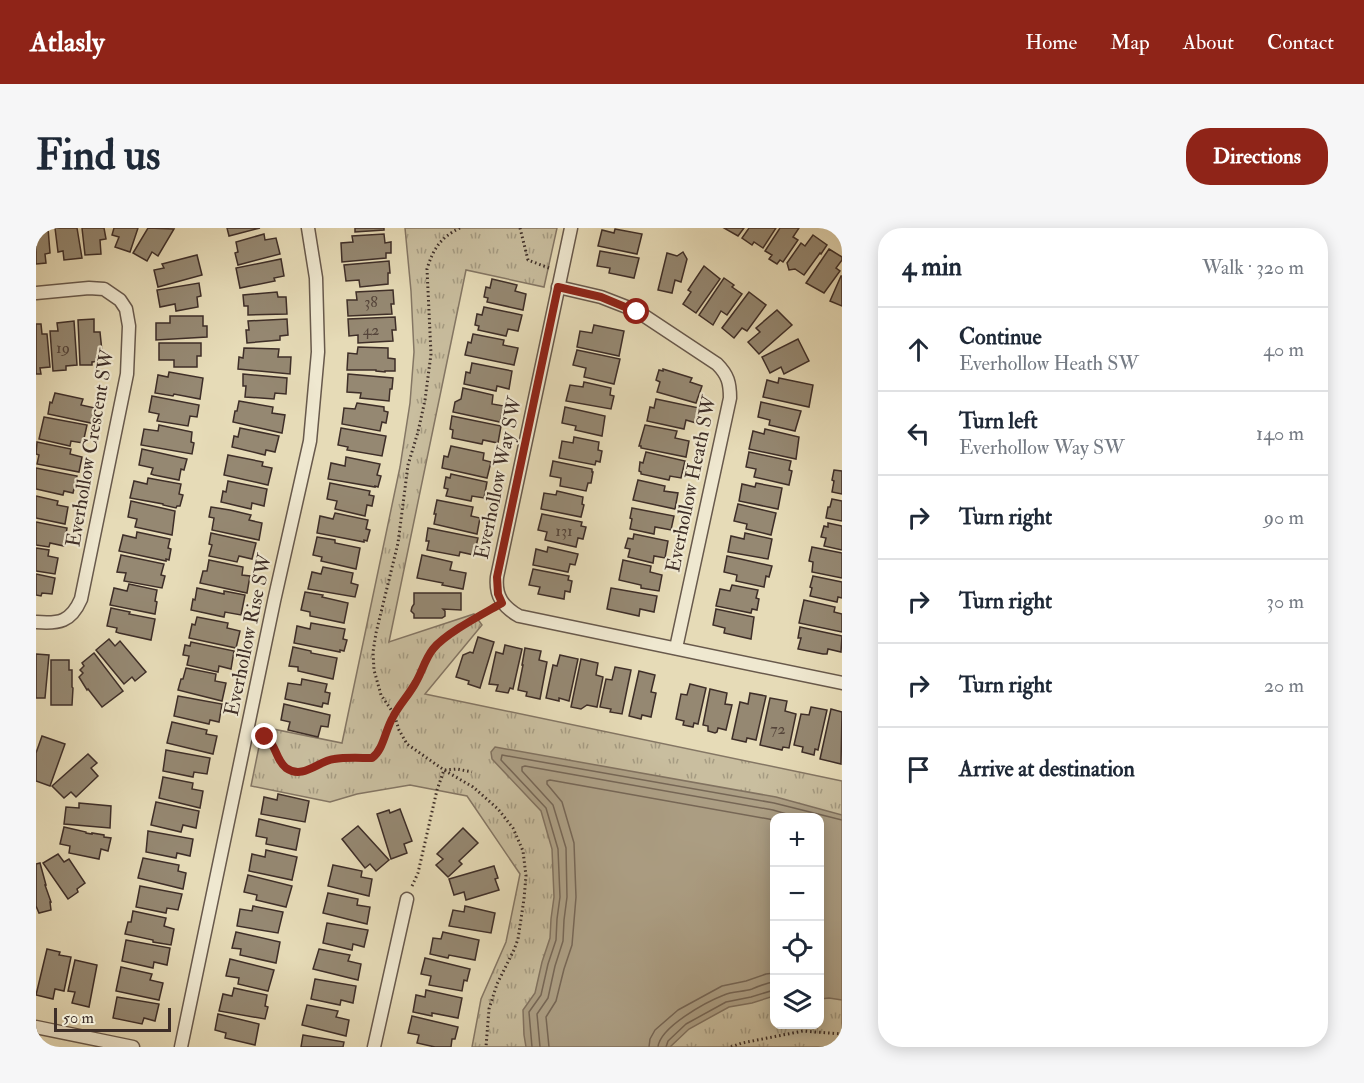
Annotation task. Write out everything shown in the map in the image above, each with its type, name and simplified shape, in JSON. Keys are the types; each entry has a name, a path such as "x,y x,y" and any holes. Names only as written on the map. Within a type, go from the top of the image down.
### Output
{"street":[{"name":"Everhollow Rise SW","path":"181,1047 310,441 318,352 316,278 308,228"},
{"name":"Everhollow Way SW","path":"502,603 498,594 497,577 571,228"},
{"name":"Everhollow Heath SW","path":"558,287 601,297 637,312 717,364 725,371 730,384 730,398 676,648"},
{"name":"Everhollow Crescent SW","path":"36,293 89,288 104,289 120,300 126,309 129,326 127,374 81,598 75,611 67,618 56,623 36,622"},
{"path":"502,603 519,616 842,683"},
{"path":"374,1047 407,899"},
{"path":"36,1027 132,1047"}],"path":[{"path":"460,228 440,242 431,256 427,269 431,354 418,432 408,465 398,543 373,652 374,670 381,695 394,714 407,744 473,787 498,809 513,828 523,851 526,876 518,939 497,984 489,1009 486,1047"},
{"path":"520,228 528,260 562,271"},
{"path":"246,734 265,737 273,744 278,757 287,768 301,772 333,759 372,758 380,749 394,714 416,682 432,649 502,603"},
{"path":"444,770 457,769 472,772"},
{"path":"407,899 418,873 437,790 444,770"},
{"path":"731,1047 803,1031 842,1034"}],"green space":[{"path":"405,228 557,228 544,287 466,270 389,642 474,614 482,625 425,694 842,781 842,1047 472,1047 481,999 506,942 520,874 467,796 410,785 357,794 330,802 251,786 263,727 342,743 400,467 410,403 414,352"}],"water":[{"path":"495,747 776,797 842,815 842,1000 824,999 824,813 770,813 770,997 729,1007 689,1029 670,1047 526,1047 523,1010 535,993 550,938 554,897 552,849 541,811 492,759 491,752"}],"building":[{"path":"36,228 48,228 50,253 45,254 46,263 36,264"},
{"path":"55,228 77,228 82,258 64,260 63,251 58,252"},
{"path":"82,228 104,228 106,239 100,240 101,254 85,255"},
{"path":"114,228 138,228 130,252 115,247 119,237 112,235"},
{"path":"148,228 174,229 158,256 152,252 147,261 133,253"},
{"path":"227,228 260,228 229,236"},
{"path":"355,228 384,228 384,230 355,232"},
{"path":"724,228 744,228 738,236"},
{"path":"749,228 776,228 763,248 754,242 752,245 742,238"},
{"path":"780,228 799,228 793,237 798,240 783,262 780,260 777,264 769,259 772,255 765,251"},
{"path":"615,229 642,234 637,254 598,246 602,230 614,233"},
{"path":"264,234 265,240 276,238 280,254 238,265 235,253 238,252 236,242"},
{"path":"384,234 385,243 391,242 391,253 386,253 386,258 342,262 341,243 353,242 352,236"},
{"path":"813,235 827,245 821,254 804,275 795,269 789,270 787,263 801,243 805,246"},
{"path":"829,249 842,257 842,260 836,268 840,271 824,293 806,283"},
{"path":"600,251 639,258 634,278 609,273 610,268 597,266"},
{"path":"683,252 687,259 681,282 675,280 672,293 658,290 667,253 677,256"},
{"path":"197,255 202,275 158,287 154,270 164,268 162,264"},
{"path":"281,259 284,276 274,278 275,281 240,288 236,268"},
{"path":"389,261 388,284 360,287 359,280 346,281 344,265"},
{"path":"704,266 720,279 696,313 683,304 691,292 688,290"},
{"path":"842,276 842,306 830,301"},
{"path":"724,278 742,294 727,315 721,311 713,325 699,315"},
{"path":"492,279 517,285 515,291 526,294 523,310 487,302 488,298 484,297 486,287 490,288"},
{"path":"199,283 201,296 197,297 198,307 176,311 175,304 160,307 157,290"},
{"path":"393,290 392,314 348,316 347,300 357,300 356,292"},
{"path":"277,292 278,297 286,297 287,314 248,315 248,306 244,306 243,295"},
{"path":"749,292 766,305 747,331 742,328 734,338 722,328"},
{"path":"484,307 522,315 518,331 508,329 506,336 478,330 479,326 475,325 477,314 482,315"},
{"path":"777,310 792,325 759,354 748,342 760,332 756,328"},
{"path":"170,316 203,316 203,326 207,326 207,337 156,340 156,323 170,323"},
{"path":"395,317 396,330 392,330 393,341 358,343 358,335 349,336 348,319"},
{"path":"94,319 94,332 100,332 103,361 92,362 92,365 80,365 78,320"},
{"path":"287,319 288,335 280,336 280,340 247,343 248,321"},
{"path":"74,321 77,365 66,366 66,370 53,371 50,331 58,331 57,323"},
{"path":"36,324 41,324 42,334 47,334 50,367 40,368 41,374 36,374"},
{"path":"594,325 624,331 619,356 577,347 580,331 592,333"},
{"path":"473,334 504,340 503,345 518,348 514,365 465,355 468,342 471,343"},
{"path":"798,339 809,361 784,374 781,367 770,373 762,357"},
{"path":"159,343 201,343 201,356 197,356 197,367 174,367 174,360 159,360"},
{"path":"358,347 388,348 388,358 395,359 395,371 347,370 348,353 357,354"},
{"path":"244,348 279,349 278,357 291,357 290,374 238,369 239,357 243,358"},
{"path":"577,350 620,359 614,384 584,377 586,368 573,365"},
{"path":"472,363 512,371 509,389 497,386 496,391 464,384 466,372 470,373"},
{"path":"663,369 692,378 690,382 702,386 696,403 657,392 660,382 656,380 659,370 663,371"},
{"path":"169,372 203,378 200,399 155,393 158,375 168,377"},
{"path":"243,374 287,378 286,394 275,393 274,399 245,397 246,386 243,386"},
{"path":"348,374 393,378 389,401 360,398 361,393 347,392"},
{"path":"779,378 813,385 809,407 763,397 767,380 778,383"},
{"path":"584,382 611,388 610,395 614,396 611,409 566,401 570,385 583,387"},
{"path":"463,388 493,395 492,404 504,406 500,422 453,412 455,402 461,399"},
{"path":"55,393 83,399 81,405 95,408 91,423 48,414 50,402 52,403"},
{"path":"152,396 199,405 197,417 190,416 188,426 157,421 159,414 149,412"},
{"path":"656,399 699,408 696,423 686,420 684,429 647,421 650,407 654,408"},
{"path":"239,401 273,407 272,413 285,415 282,433 233,422"},
{"path":"761,402 801,411 795,431 769,425 770,420 758,417"},
{"path":"357,403 384,407 384,411 388,412 386,423 382,422 380,431 342,424 344,408 355,409"},
{"path":"565,407 605,416 602,436 575,430 576,426 562,423"},
{"path":"452,416 501,426 498,443 483,440 482,444 452,438 453,430 450,429"},
{"path":"44,417 87,425 83,443 71,441 70,446 39,439"},
{"path":"159,425 192,432 191,442 194,443 192,454 141,445 144,429 158,431"},
{"path":"645,425 677,431 675,438 689,441 686,457 641,448 639,446"},
{"path":"240,428 279,436 275,452 266,450 265,455 232,447 234,436 238,437"},
{"path":"341,428 386,436 382,456 347,450 348,447 338,445"},
{"path":"765,429 799,437 796,459 749,449 753,431 764,434"},
{"path":"574,437 599,442 598,450 602,451 600,462 596,461 595,465 559,458 562,441 573,443"},
{"path":"37,442 71,449 70,454 82,457 79,472 37,464 39,455 36,454"},
{"path":"451,446 484,453 483,460 491,462 487,478 442,468 444,456 448,457"},
{"path":"142,449 187,459 184,470 181,469 179,480 151,474 153,468 139,465"},
{"path":"646,452 685,461 681,478 670,476 669,480 641,474 640,462 643,463"},
{"path":"749,452 791,461 789,470 792,471 789,485 754,477 756,469 746,467"},
{"path":"228,455 263,462 262,466 272,468 268,485 224,475"},
{"path":"346,457 380,464 377,475 381,476 378,487 328,479 331,463 345,466"},
{"path":"553,461 592,469 591,483 588,483 586,491 560,486 561,478 550,476"},
{"path":"36,468 77,476 73,493 64,491 63,495 36,489"},
{"path":"834,470 842,471 842,494 832,492"},
{"path":"451,474 487,482 484,498 472,496 471,501 446,496 448,489 444,488 446,477 450,478"},
{"path":"148,478 181,484 179,494 183,495 180,506 176,508 130,498 134,481 147,484"},
{"path":"638,480 665,486 664,491 678,493 675,509 633,500"},
{"path":"228,481 267,489 264,506 252,503 251,509 221,502"},
{"path":"330,483 370,491 369,495 374,496 372,506 367,505 365,516 335,509 337,501 327,499"},
{"path":"756,483 782,488 778,509 739,501 742,484 755,487"},
{"path":"557,491 583,497 581,517 541,509 544,493 556,495"},
{"path":"36,496 58,501 57,505 68,507 65,524 36,518"},
{"path":"832,499 842,501 842,521 826,518"},
{"path":"437,500 473,507 471,516 480,518 477,534 434,524"},
{"path":"131,501 175,511 172,535 135,527 137,519 128,517"},
{"path":"738,504 776,513 771,535 746,529 747,524 734,521"},
{"path":"211,507 251,515 249,520 262,523 259,540 212,530 214,518 209,517"},
{"path":"632,508 674,516 671,530 655,527 654,534 630,529"},
{"path":"335,513 368,520 366,529 370,530 367,541 317,533 320,516 333,519"},
{"path":"542,514 582,522 581,526 586,527 583,539 578,538 576,547 545,540 547,532 538,530"},
{"path":"36,522 67,528 64,546 50,543 49,547 36,545"},
{"path":"828,523 842,526 842,550 824,546 826,538 821,537 824,526 828,527"},
{"path":"428,528 478,538 474,555 460,552 459,556 427,550"},
{"path":"137,532 170,539 169,560 119,551 123,535 136,538"},
{"path":"211,533 256,543 252,559 239,556 237,562 209,556 212,545 209,544"},
{"path":"745,533 772,539 768,559 728,552 731,536 744,539"},
{"path":"634,534 668,541 665,558 654,556 653,563 628,557 630,549 625,548 628,538 633,539"},
{"path":"317,537 360,548 356,569 321,561 322,557 313,555"},
{"path":"548,547 578,554 575,565 570,564 568,572 533,565 536,549 547,552"},
{"path":"812,547 842,553 842,578 812,572 813,562 809,561"},
{"path":"36,548 49,550 48,556 58,558 55,574 36,571"},
{"path":"121,555 164,564 161,575 165,576 162,588 124,581 126,573 117,572"},
{"path":"422,555 452,562 450,570 466,573 463,589 417,578"},
{"path":"727,556 772,566 769,577 766,576 764,587 736,581 737,575 724,572"},
{"path":"209,560 243,567 242,575 250,576 247,593 200,583 203,571 207,571"},
{"path":"623,560 651,566 650,572 662,575 659,591 641,588 641,585 619,580"},
{"path":"323,567 353,573 351,583 358,585 355,597 308,589 312,572 321,574"},
{"path":"533,569 569,576 568,580 572,581 570,592 565,591 564,599 538,594 540,587 529,585"},
{"path":"36,574 55,578 52,594 36,595"},
{"path":"813,576 842,582 842,598 838,597 837,602 810,596"},
{"path":"129,584 157,590 155,614 110,605 114,588 127,591"},
{"path":"732,585 758,590 757,610 752,609 751,613 716,606 720,589 730,591"},
{"path":"197,588 224,594 224,591 245,595 241,615 225,612 224,617 191,610"},
{"path":"611,588 657,596 654,612 640,609 639,616 607,609"},
{"path":"305,592 348,603 344,623 310,616 310,612 301,610"},
{"path":"414,593 461,593 461,610 443,609 445,616 442,618 414,618 411,611 414,604"},
{"path":"804,600 835,607 834,612 842,614 842,632 799,623"},
{"path":"111,608 155,619 151,640 119,633 116,632 117,628 107,626"},
{"path":"716,609 754,617 751,639 724,633 725,628 713,625"},
{"path":"197,617 228,623 227,628 240,631 236,648 189,638 192,624 195,625"},
{"path":"311,623 345,629 343,639 347,640 344,651 294,643 297,626 310,629"},
{"path":"800,627 842,636 841,652 828,649 827,654 823,654 798,649 801,638 798,638"},
{"path":"478,637 494,642 480,688 456,677 463,655 473,653"},
{"path":"109,639 115,646 120,641 146,672 135,681 132,677 124,684 96,650"},
{"path":"191,642 234,651 231,669 219,666 218,672 187,665 189,656 183,655 185,645 190,646"},
{"path":"505,645 522,649 513,689 510,688 508,693 496,691 498,685 489,684 496,652 503,654"},
{"path":"293,647 337,658 333,679 298,671 298,667 289,666"},
{"path":"525,648 541,651 539,660 547,662 540,699 526,696 527,692 518,690"},
{"path":"94,653 123,691 102,707 79,677 83,673 80,670 84,666 82,663"},
{"path":"36,654 49,655 45,698 36,698"},
{"path":"560,655 578,659 569,701 546,698 553,665 557,666"},
{"path":"581,659 598,663 596,675 603,677 597,707 587,705 581,709 571,707"},
{"path":"51,660 69,660 69,670 72,670 72,705 51,705"},
{"path":"615,667 631,670 622,714 600,707 606,679 612,680"},
{"path":"186,668 216,674 215,681 226,683 222,701 178,690"},
{"path":"639,671 655,675 651,692 656,693 651,717 642,715 641,719 629,716"},
{"path":"302,679 327,684 325,692 330,693 328,704 323,703 322,707 285,699 288,683 301,685"},
{"path":"690,684 706,688 698,724 694,723 693,727 683,725 684,721 676,719 681,694 687,695"},
{"path":"710,689 727,693 725,704 732,705 726,730 718,728 715,733 708,731 708,726 703,725"},
{"path":"750,693 766,696 756,740 747,738 746,742 732,739 740,702 748,704"},
{"path":"178,696 222,704 219,722 210,720 209,724 174,716"},
{"path":"770,698 787,701 785,711 796,714 789,748 783,747 782,750 760,745"},
{"path":"284,704 330,715 328,727 321,726 318,737 288,730 290,722 281,720"},
{"path":"811,707 827,710 818,750 815,749 814,755 802,752 803,747 794,745 801,714 809,715"},
{"path":"831,709 842,712 841,764 820,759"},
{"path":"172,722 207,730 206,734 217,736 213,754 167,743"},
{"path":"42,736 65,744 50,786 36,781 36,753"},
{"path":"166,750 210,758 207,774 194,772 193,777 163,771"},
{"path":"88,754 97,763 91,768 98,776 76,797 71,792 64,798 52,786"},
{"path":"163,777 193,783 192,789 203,791 200,808 159,798"},
{"path":"278,794 309,801 305,822 261,814 264,797 277,800"},
{"path":"156,802 199,811 196,828 183,825 181,832 151,825"},
{"path":"79,803 111,806 110,828 64,824 66,807 79,808"},
{"path":"400,809 412,841 404,844 407,853 391,859 377,814"},
{"path":"259,819 300,829 296,850 266,844 267,838 256,836"},
{"path":"358,826 389,860 376,871 370,864 365,868 342,839"},
{"path":"64,827 111,838 108,851 101,849 99,859 69,853 70,846 60,844"},
{"path":"463,828 478,843 459,861 462,864 448,877 436,865 443,859 437,854"},
{"path":"148,831 193,839 190,856 177,853 176,858 146,852"},
{"path":"266,850 297,857 292,880 249,871 252,854 265,857"},
{"path":"58,854 64,862 69,859 85,883 68,899 43,863"},
{"path":"143,858 179,865 178,871 186,873 183,889 138,878"},
{"path":"40,863 51,902 51,910 39,913 36,906 36,864"},
{"path":"333,865 362,871 361,877 372,879 369,896 328,886"},
{"path":"494,866 499,890 466,900 464,892 454,895 449,879"},
{"path":"248,875 292,886 286,907 256,900 257,895 244,892"},
{"path":"140,886 182,894 178,910 167,908 166,913 136,907"},
{"path":"328,893 358,899 357,905 370,907 367,924 323,913"},
{"path":"253,906 283,912 278,933 237,926 240,909 252,911"},
{"path":"465,906 495,913 491,933 449,926 453,910 464,912"},
{"path":"133,911 166,918 164,926 174,929 171,945 125,934"},
{"path":"327,923 368,930 364,947 353,944 352,950 323,943"},
{"path":"236,932 280,942 276,963 240,955 241,949 232,948"},
{"path":"443,932 479,940 475,960 430,954 433,938 441,939"},
{"path":"126,940 170,948 167,965 154,962 153,968 122,961"},
{"path":"47,949 60,952 59,955 71,957 64,991 55,989 53,999 36,995"},
{"path":"319,949 350,955 348,961 361,964 358,980 313,969"},
{"path":"425,958 470,969 467,981 464,980 462,991 429,985 431,976 421,974"},
{"path":"230,959 274,970 268,991 238,984 239,978 226,976"},
{"path":"75,960 97,965 89,1007 72,1003 75,992 68,991"},
{"path":"121,967 152,974 150,980 163,983 159,1000 116,991"},
{"path":"315,979 356,986 353,1003 341,1000 340,1005 311,999"},
{"path":"234,988 267,995 265,1006 268,1007 265,1019 219,1011 223,994 232,996"},
{"path":"426,990 462,998 458,1018 413,1012 416,995 425,997"},
{"path":"117,997 159,1004 155,1021 144,1018 142,1024 113,1018"},
{"path":"307,1005 338,1011 336,1017 349,1020 346,1036 302,1025"},
{"path":"218,1014 259,1024 255,1045 225,1038 226,1033 215,1030"},
{"path":"412,1016 458,1027 451,1047 435,1047 417,1043 419,1035 408,1033"},
{"path":"303,1035 344,1042 343,1047 301,1047"}],"route":[{"path":"265,737 273,744 282,764 301,772 333,759 372,758 377,754 394,714 416,682 432,649 480,615 502,603 496,585 497,577 558,287 601,297 637,312"}]}
